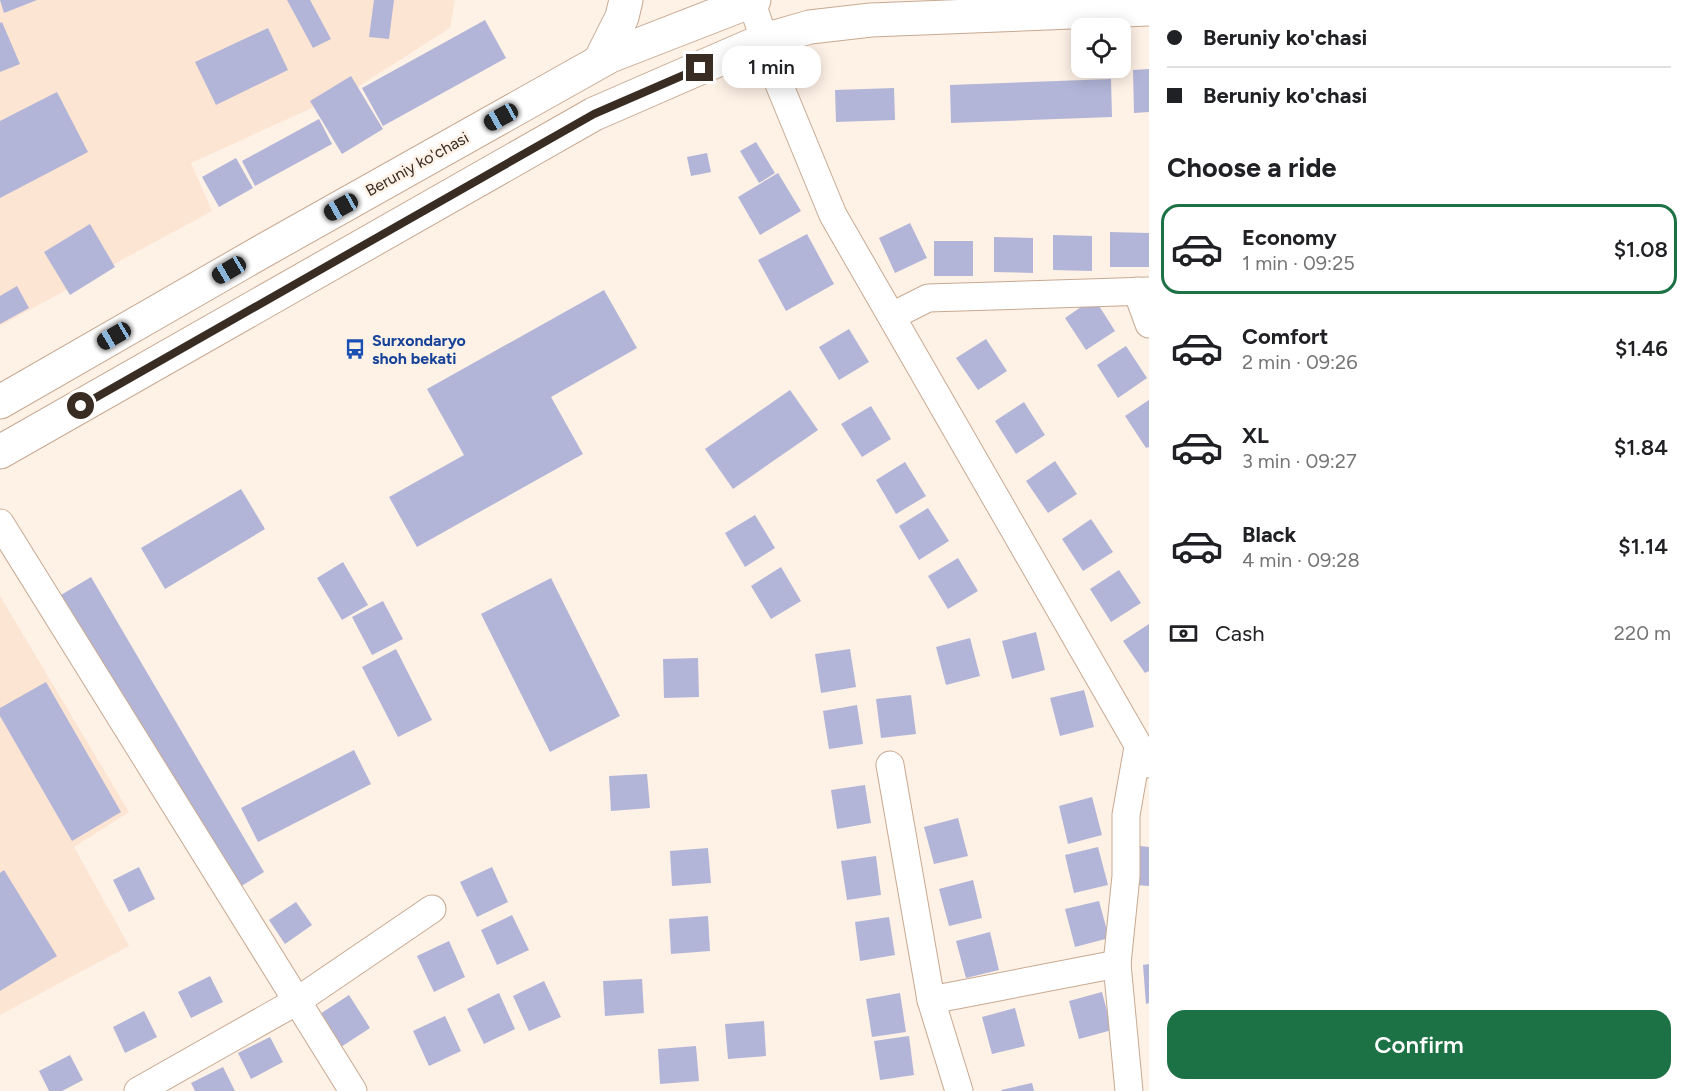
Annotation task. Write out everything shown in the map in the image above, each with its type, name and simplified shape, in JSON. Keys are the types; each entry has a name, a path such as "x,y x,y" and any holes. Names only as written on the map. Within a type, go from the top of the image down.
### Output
{"main road":[{"path":"600,61 622,17 626,0"},
{"name":"Beruniy ko'chasi","path":"0,402 609,56 752,0"},
{"path":"0,452 594,114 764,40 810,27 871,20 1149,9"},
{"path":"261,252 282,291"}],"street":[{"path":"752,0 779,84 832,215 1144,756 1126,815 1126,876 1117,964 1129,1091"},
{"path":"892,316 928,298 1143,291 1149,324"},
{"path":"0,523 353,1091"},
{"path":"890,765 932,1000 959,1091"},
{"path":"138,1091 297,1001 432,909"},
{"path":"932,1000 1117,964"}],"shaded area":[{"path":"0,0 455,0 450,28 356,88 191,163 212,211 0,326"},
{"path":"0,596 129,812 74,847 129,946 0,1015"}],"building":[{"path":"0,0 37,0 4,13"},
{"path":"287,0 310,0 331,39 313,48"},
{"path":"374,0 394,0 389,39 369,37"},
{"path":"485,20 506,58 383,126 362,88"},
{"path":"2,22 20,64 0,72 0,23"},
{"path":"268,28 288,70 216,105 195,62"},
{"path":"1149,69 1149,112 1134,113 1133,70"},
{"path":"351,76 383,129 342,154 310,101"},
{"path":"1111,79 1112,117 951,123 950,85"},
{"path":"894,88 895,120 836,122 835,90"},
{"path":"57,92 88,152 0,198 0,121"},
{"path":"319,119 332,144 255,186 242,161"},
{"path":"756,142 775,173 759,183 740,151"},
{"path":"707,153 711,172 691,176 687,157"},
{"path":"236,158 253,188 219,207 202,177"},
{"path":"778,173 801,211 760,235 738,197"},
{"path":"910,223 927,258 895,273 879,238"},
{"path":"90,224 115,267 70,295 44,252"},
{"path":"1110,232 1149,233 1149,267 1110,267"},
{"path":"807,234 834,284 786,311 758,260"},
{"path":"1053,235 1092,236 1092,271 1053,270"},
{"path":"994,237 1033,238 1033,273 994,272"},
{"path":"934,241 973,241 973,276 934,276"},
{"path":"17,286 29,308 0,324 0,296"},
{"path":"604,290 637,348 551,397 583,454 417,547 389,497 464,455 427,389"},
{"path":"1094,298 1115,331 1086,350 1065,318"},
{"path":"849,329 869,362 839,380 819,347"},
{"path":"986,339 1007,371 978,390 956,358"},
{"path":"1126,346 1147,378 1118,398 1097,365"},
{"path":"790,390 818,430 733,489 705,449"},
{"path":"1149,400 1149,447 1146,448 1125,416"},
{"path":"1024,402 1045,435 1016,454 995,421"},
{"path":"871,406 891,439 862,457 841,424"},
{"path":"1055,461 1077,494 1048,513 1026,481"},
{"path":"905,462 926,496 896,514 876,480"},
{"path":"241,489 265,529 165,589 141,548"},
{"path":"928,508 949,541 919,560 899,526"},
{"path":"755,515 775,548 745,567 725,533"},
{"path":"1091,519 1113,552 1083,571 1062,539"},
{"path":"958,558 978,591 948,609 928,576"},
{"path":"343,562 368,605 342,620 317,578"},
{"path":"781,567 801,601 771,619 751,586"},
{"path":"1119,570 1141,603 1111,622 1090,589"},
{"path":"91,577 264,872 235,890 61,595"},
{"path":"551,578 620,716 550,752 481,614"},
{"path":"383,601 403,639 372,655 352,617"},
{"path":"1149,624 1149,671 1145,673 1123,641"},
{"path":"1036,632 1045,670 1012,679 1002,641"},
{"path":"970,638 980,676 946,685 936,647"},
{"path":"396,649 432,720 398,737 362,667"},
{"path":"850,649 856,687 821,693 815,654"},
{"path":"698,658 699,697 664,698 663,659"},
{"path":"46,682 121,812 72,841 0,716 0,708"},
{"path":"1084,690 1094,727 1060,736 1050,698"},
{"path":"911,695 916,734 881,738 876,699"},
{"path":"857,705 863,744 829,749 823,711"},
{"path":"354,750 371,784 258,842 241,808"},
{"path":"647,774 650,808 611,811 609,776"},
{"path":"865,785 871,823 837,829 831,790"},
{"path":"1092,797 1102,835 1068,844 1059,806"},
{"path":"958,818 968,856 934,864 924,827"},
{"path":"1140,846 1149,847 1149,886 1136,885"},
{"path":"1098,847 1108,885 1074,893 1065,855"},
{"path":"708,848 711,883 672,886 670,851"},
{"path":"876,856 881,895 847,900 841,861"},
{"path":"139,867 155,899 129,912 113,880"},
{"path":"492,867 508,902 477,917 460,882"},
{"path":"4,870 57,956 0,991 0,873"},
{"path":"973,880 982,918 949,926 939,889"},
{"path":"1099,901 1109,938 1075,947 1065,909"},
{"path":"296,902 312,925 285,944 269,920"},
{"path":"512,915 529,950 497,965 481,930"},
{"path":"708,916 710,951 671,954 669,919"},
{"path":"889,917 895,955 860,961 855,922"},
{"path":"990,932 999,970 966,978 956,941"},
{"path":"449,941 465,977 434,992 417,956"},
{"path":"1149,964 1149,1003 1146,1004 1143,965"},
{"path":"210,976 223,1002 191,1018 178,992"},
{"path":"642,979 644,1013 605,1016 603,981"},
{"path":"544,981 561,1017 529,1031 513,996"},
{"path":"1102,992 1112,1030 1079,1039 1069,1001"},
{"path":"499,993 515,1029 484,1044 467,1009"},
{"path":"900,993 906,1032 872,1037 866,999"},
{"path":"349,995 370,1028 341,1047 320,1014"},
{"path":"1015,1008 1025,1046 992,1054 982,1017"},
{"path":"144,1011 157,1037 125,1053 113,1027"},
{"path":"445,1016 461,1051 429,1066 413,1031"},
{"path":"764,1021 766,1056 728,1059 725,1024"},
{"path":"909,1036 914,1075 880,1080 874,1041"},
{"path":"270,1037 283,1062 251,1079 238,1053"},
{"path":"696,1046 699,1081 660,1084 658,1049"},
{"path":"70,1055 83,1080 62,1091 49,1091 39,1071"},
{"path":"223,1067 235,1091 195,1091 191,1083"},
{"path":"1032,1083 1034,1091 1001,1090"}],"place":[{"name":"Surxondaryo shoh bekati","path":"355,349"}],"route":[{"path":"81,406 594,114 700,68"}]}
